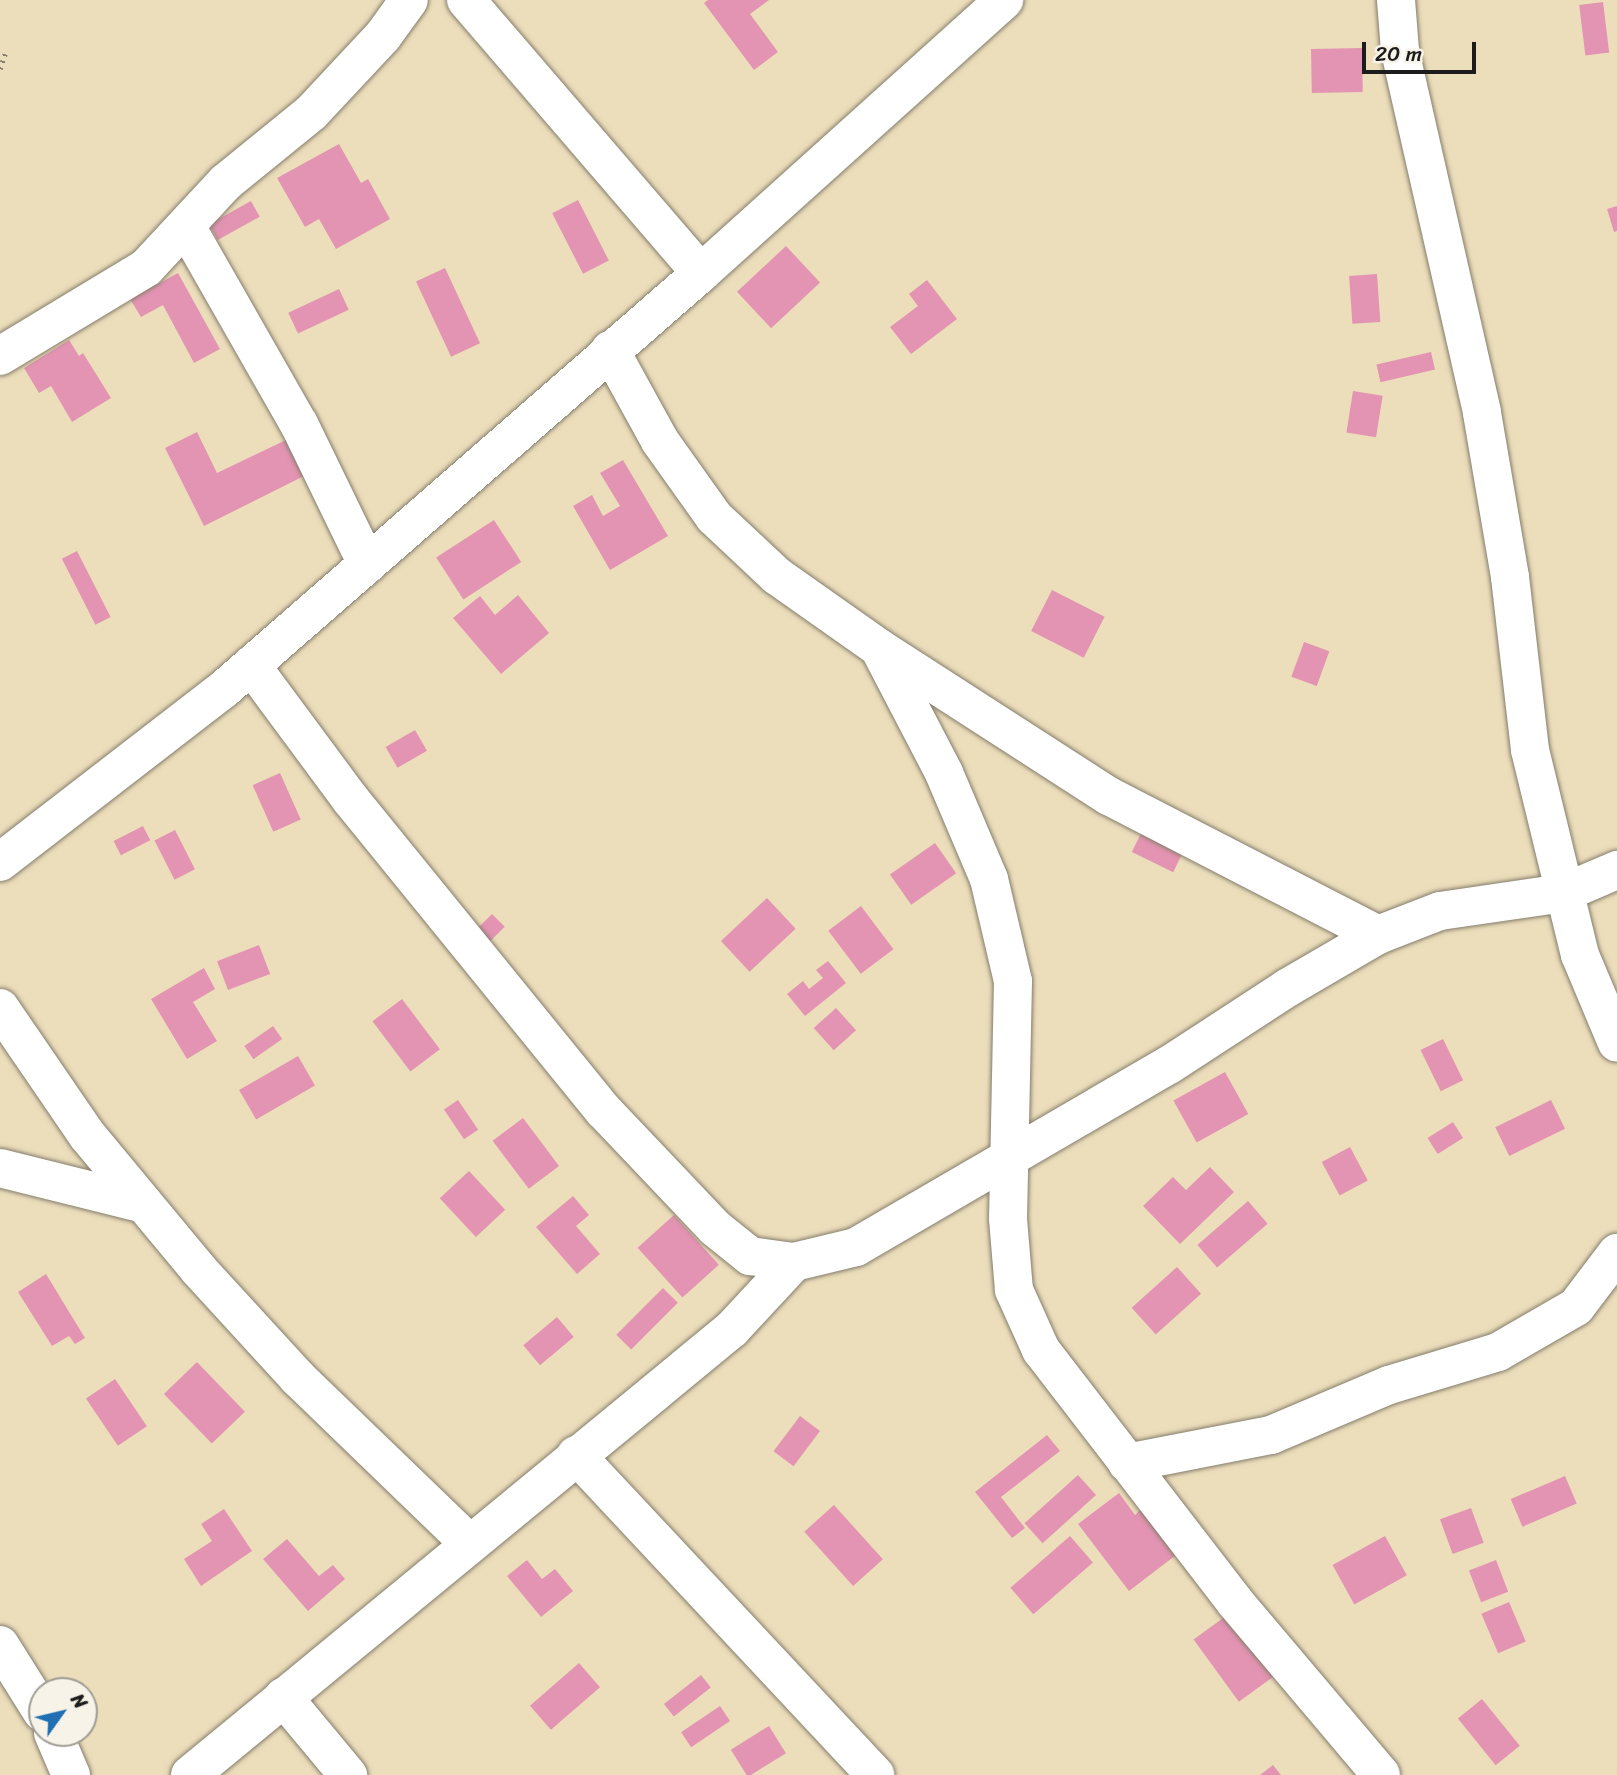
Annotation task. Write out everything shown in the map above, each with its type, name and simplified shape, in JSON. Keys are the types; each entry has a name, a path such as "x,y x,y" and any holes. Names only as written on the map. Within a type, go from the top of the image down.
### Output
{"street":[{"path":"0,356 146,268 187,228 226,182 311,113 383,36 409,0"},
{"path":"466,0 701,273"},
{"path":"0,862 251,665 701,273 1004,0"},
{"path":"1396,0 1400,51 1482,414 1510,577 1530,750 1580,955 1617,1043"},
{"path":"187,228 299,424 367,564"},
{"path":"610,350 660,441 714,517 777,576 879,648 1108,796 1378,935"},
{"path":"879,648 944,774 989,879 1013,981 1009,1219 1014,1290 1041,1350 1127,1463 1381,1775"},
{"path":"251,665 351,800 604,1111 715,1228 750,1256 794,1262 856,1247 1011,1157 1378,935 1440,911 1563,893 1617,870"},
{"path":"0,1008 87,1135 144,1203 298,1378 469,1543"},
{"path":"0,1168 144,1203"},
{"path":"1127,1463 1270,1435 1389,1385 1498,1352 1576,1307 1617,1253"},
{"path":"190,1775 732,1329 794,1262"},
{"path":"576,1455 875,1775"},
{"path":"0,1645 28,1690"},
{"path":"283,1698 348,1775"},
{"path":"59,1747 71,1775"}],"path":[{"path":"0,69 5,54"}],"building":[{"path":"708,0 769,0 750,14 778,52 754,70 704,3"},
{"path":"1603,2 1609,53 1585,56 1579,5"},
{"path":"1362,48 1363,92 1312,93 1311,49"},
{"path":"339,144 361,183 368,179 390,219 336,249 319,219 305,227 277,178"},
{"path":"578,200 609,261 583,274 552,213"},
{"path":"251,201 260,217 218,240 209,224"},
{"path":"1617,206 1617,231 1614,232 1607,209"},
{"path":"786,246 820,283 771,328 737,292"},
{"path":"445,268 480,343 451,357 416,282"},
{"path":"178,273 220,349 194,363 163,305 141,317 130,299"},
{"path":"1377,274 1380,322 1352,324 1349,276"},
{"path":"927,280 957,319 911,354 890,327 918,306 909,294"},
{"path":"339,289 349,310 298,334 288,313"},
{"path":"69,340 79,356 83,353 111,398 72,422 51,386 39,393 24,368"},
{"path":"1431,352 1435,370 1380,382 1376,365"},
{"path":"1353,391 1383,396 1376,437 1346,432"},
{"path":"197,432 217,473 286,440 304,476 204,526 165,448"},
{"path":"623,460 668,536 610,570 573,506 592,495 603,516 620,506 600,473"},
{"path":"494,520 521,562 463,600 436,558"},
{"path":"77,551 111,617 95,625 62,559"},
{"path":"1052,590 1105,617 1084,658 1031,631"},
{"path":"518,595 549,633 501,674 453,618 480,596 495,615"},
{"path":"1304,642 1329,651 1317,686 1291,677"},
{"path":"415,730 427,751 398,768 386,747"},
{"path":"280,773 301,820 273,832 253,785"},
{"path":"1145,825 1186,845 1173,872 1132,852"},
{"path":"143,826 150,840 121,855 114,841"},
{"path":"175,830 195,869 174,880 155,840"},
{"path":"935,843 956,873 911,905 890,875"},
{"path":"767,898 796,929 750,972 721,941"},
{"path":"861,906 893,949 861,974 828,931"},
{"path":"492,914 505,927 490,942 477,929"},
{"path":"259,945 270,974 228,990 217,961"},
{"path":"828,961 846,983 805,1016 787,994 803,981 809,989 823,978 816,970"},
{"path":"204,968 215,989 193,1002 217,1041 187,1059 151,999"},
{"path":"402,999 440,1049 410,1072 372,1021"},
{"path":"836,1008 856,1030 834,1050 814,1028"},
{"path":"273,1026 282,1039 254,1059 244,1046"},
{"path":"1443,1039 1463,1080 1441,1091 1421,1050"},
{"path":"298,1056 315,1085 256,1119 239,1090"},
{"path":"1225,1072 1248,1114 1197,1143 1173,1101"},
{"path":"458,1100 478,1130 464,1139 444,1110"},
{"path":"1551,1100 1565,1129 1509,1156 1495,1127"},
{"path":"523,1118 559,1166 529,1189 493,1141"},
{"path":"1453,1122 1463,1138 1438,1154 1428,1138"},
{"path":"1350,1147 1368,1181 1340,1196 1322,1162"},
{"path":"1210,1167 1234,1192 1180,1244 1143,1206 1173,1177 1186,1190"},
{"path":"469,1171 505,1210 476,1237 440,1198"},
{"path":"573,1196 589,1215 576,1226 600,1254 577,1274 536,1227"},
{"path":"1248,1201 1268,1224 1217,1268 1197,1245"},
{"path":"674,1215 719,1265 682,1298 638,1248"},
{"path":"1177,1267 1201,1294 1156,1335 1132,1308"},
{"path":"46,1274 85,1338 75,1344 69,1336 52,1346 18,1292"},
{"path":"663,1288 678,1303 631,1350 616,1335"},
{"path":"557,1317 574,1337 540,1365 523,1345"},
{"path":"197,1362 245,1412 212,1444 164,1394"},
{"path":"115,1379 147,1426 118,1446 86,1399"},
{"path":"800,1416 820,1431 793,1466 774,1451"},
{"path":"1047,1435 1060,1451 1001,1497 1025,1528 1012,1538 975,1492"},
{"path":"1078,1475 1096,1495 1043,1543 1024,1523"},
{"path":"1565,1476 1577,1504 1522,1527 1511,1499"},
{"path":"1119,1493 1135,1515 1140,1510 1180,1552 1129,1591 1078,1524"},
{"path":"834,1505 883,1559 853,1586 804,1532"},
{"path":"1471,1508 1484,1543 1453,1554 1440,1519"},
{"path":"224,1509 252,1551 201,1586 184,1559 212,1541 201,1524"},
{"path":"1070,1536 1093,1562 1033,1614 1010,1588"},
{"path":"1385,1536 1407,1575 1354,1604 1333,1565"},
{"path":"287,1539 319,1576 333,1565 345,1579 308,1611 263,1559"},
{"path":"527,1560 542,1579 555,1569 573,1591 541,1617 507,1576"},
{"path":"1496,1560 1508,1592 1481,1602 1469,1570"},
{"path":"1509,1602 1526,1642 1498,1653 1481,1614"},
{"path":"1230,1613 1275,1675 1239,1702 1194,1639"},
{"path":"579,1663 600,1687 551,1730 530,1706"},
{"path":"701,1675 711,1688 674,1717 664,1704"},
{"path":"1482,1699 1520,1746 1496,1765 1458,1719"},
{"path":"720,1706 730,1721 691,1747 681,1732"},
{"path":"769,1726 786,1753 751,1775 747,1775 731,1750"},
{"path":"1273,1765 1281,1775 1260,1775"}]}
